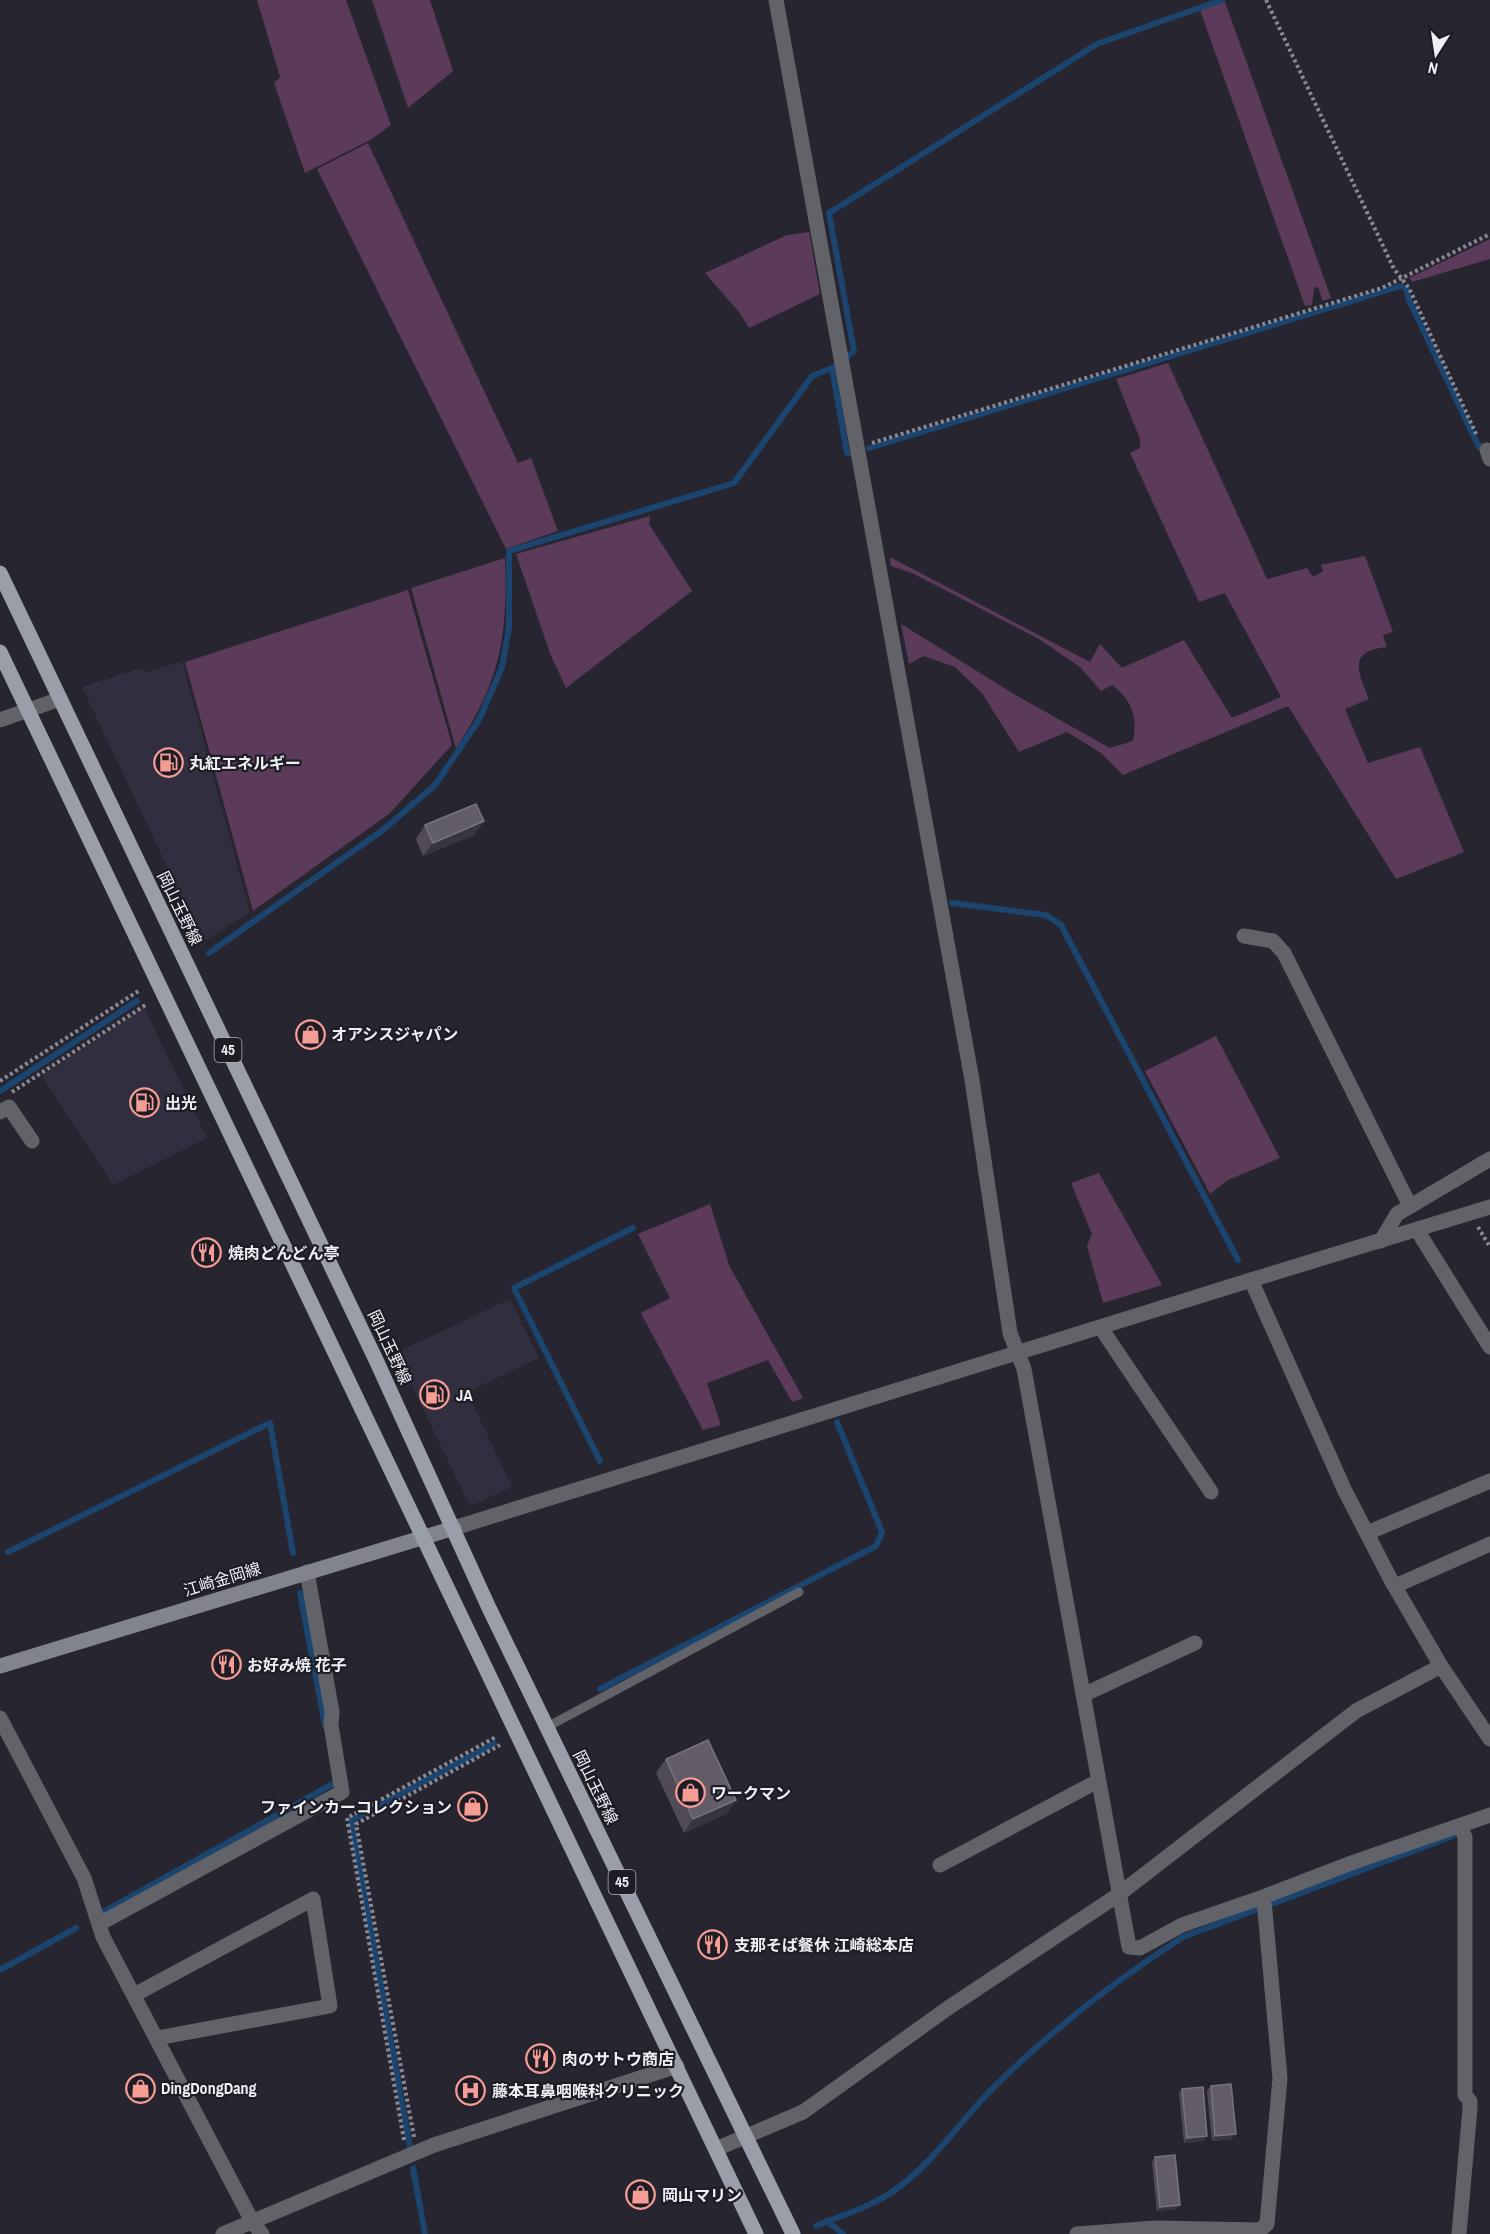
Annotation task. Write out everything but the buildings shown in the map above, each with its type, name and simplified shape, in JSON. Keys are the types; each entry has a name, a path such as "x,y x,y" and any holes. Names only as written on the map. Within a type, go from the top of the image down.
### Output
{"main road":[{"name":"岡山玉野線","path":"0,573 454,1528 489,1608 747,2134 793,2234"},
{"name":"45","path":"0,652 756,2234"},
{"name":"江崎金岡線","path":"0,1666 454,1528"}],"street":[{"path":"776,0 972,1080 1010,1333 1024,1369 1129,1947 1140,1948 1182,1925 1264,1903 1462,1830 1490,1815"},
{"path":"0,720 60,699"},
{"path":"1244,936 1273,942 1284,953 1410,1206"},
{"path":"0,1112 9,1107 32,1141"},
{"path":"1381,1241 1397,1214 1490,1159"},
{"path":"454,1528 1490,1208"},
{"path":"1417,1230 1490,1347"},
{"path":"1251,1280 1367,1533 1441,1666 1490,1739"},
{"path":"1101,1328 1211,1492"},
{"path":"1367,1533 1490,1481"},
{"path":"1395,1586 1490,1544"},
{"path":"99,1924 342,1792 331,1725 332,1712 307,1572"},
{"path":"1083,1695 1195,1643"},
{"path":"716,2149 803,2112 948,2008 1118,1895 1356,1711 1441,1666"},
{"path":"0,1718 84,1878 99,1924 134,1995 258,2228"},
{"path":"940,1865 1098,1781"},
{"path":"1459,2234 1470,2108 1470,2101 1465,2095 1462,1830"},
{"path":"134,1995 313,1899 330,2006 157,2038"},
{"path":"1077,2234 1155,2228 1261,2232 1267,2224 1280,2078 1264,1903"},
{"path":"223,2234 258,2228 412,2155 677,2066"}],"lane":[{"path":"547,1727 799,1592"}],"path":[{"path":"1266,0 1394,269 1403,278 1488,454"},
{"path":"857,448 1382,288 1490,234"},
{"path":"0,1082 140,990"},
{"path":"10,1093 147,1004"},
{"path":"412,2155 347,1818 496,1737"},
{"path":"412,2155 356,1824 500,1745"}],"shaded area":[{"path":"257,0 346,0 391,125 372,139 305,173 274,83 280,77"},
{"path":"372,0 430,0 453,71 408,108"},
{"path":"1225,2 1331,298 1323,301 1318,287 1314,288 1312,305 1305,306 1200,10"},
{"path":"368,143 518,463 531,458 558,531 506,549 317,169"},
{"path":"809,232 820,294 749,328 739,312 705,273 787,235"},
{"path":"1490,239 1490,259 1412,282 1409,278"},
{"path":"1168,363 1267,579 1307,568 1313,577 1323,571 1321,565 1365,556 1393,632 1383,635 1387,647 1374,649 1361,658 1359,672 1369,699 1345,709 1368,763 1420,747 1464,852 1396,879 1288,706 1123,775 1101,753 1067,732 1019,752 982,693 955,667 924,656 909,664 901,624 1019,697 1110,748 1133,741 1135,724 1132,710 1129,703 1112,685 1101,691 1080,667 1039,639 912,573 891,566 890,557 1090,662 1100,644 1122,668 1184,640 1232,718 1281,697 1225,593 1199,602 1130,453 1140,448 1140,439 1116,379"},
{"path":"650,516 649,524 692,591 566,688 551,656 516,554"},
{"path":"505,558 505,612 498,658 483,702 456,749 411,588"},
{"path":"408,590 452,745 389,814 253,911 185,662"},
{"path":"182,661 250,912 203,942 82,687 138,669 147,672"},
{"path":"144,1007 207,1138 113,1185 42,1076"},
{"path":"1216,1036 1280,1158 1228,1180 1210,1194 1145,1071"},
{"path":"1099,1173 1162,1285 1103,1303 1087,1246 1092,1234 1071,1183"},
{"path":"710,1204 729,1265 803,1398 792,1402 768,1360 707,1383 721,1425 703,1430 641,1313 670,1298 638,1234"},
{"path":"510,1299 539,1358 467,1392 512,1487 470,1506 396,1353"}],"waterway":[{"path":"209,953 383,830 435,785 479,720 502,667 509,627 509,551 734,483 812,376 832,368 854,351 829,213 1097,44 1222,0"},
{"path":"869,448 1401,286 1406,289 1409,300 1479,447 1481,446"},
{"path":"832,368 847,453 849,453"},
{"path":"952,903 1046,915 1061,925 1238,1260"},
{"path":"0,1091 137,1001"},
{"path":"600,1461 514,1288 633,1228"},
{"path":"600,1689 876,1546 882,1532 837,1422"},
{"path":"8,1552 270,1423 293,1553"},
{"path":"300,1593 325,1725"},
{"path":"410,2148 351,1820 494,1744"},
{"path":"103,1912 336,1782 336,1779"},
{"path":"816,2226 877,2201 908,2180 933,2156 990,2091 1058,2028 1132,1971 1183,1937 1453,1836"},
{"path":"0,1970 76,1928"},
{"path":"413,2168 425,2234"},
{"path":"827,2221 843,2234"}],"place":[{"name":"丸紅エネルギー","path":"168,763"},
{"name":"オアシスジャパン","path":"310,1034"},
{"name":"出光","path":"144,1103"},
{"name":"焼肉どんどん亭","path":"207,1253"},
{"name":"JA","path":"435,1395"},
{"name":"お好み焼 花子","path":"226,1665"},
{"name":"ワークマン","path":"690,1793"},
{"name":"ファインカーコレクション","path":"473,1807"},
{"name":"支那そば餐休 江崎総本店","path":"713,1945"},
{"name":"肉のサトウ商店","path":"541,2059"},
{"name":"DingDongDang","path":"140,2088"},
{"name":"藤本耳鼻咽喉科クリニック","path":"471,2091"},
{"name":"岡山マリン","path":"641,2195"}]}
